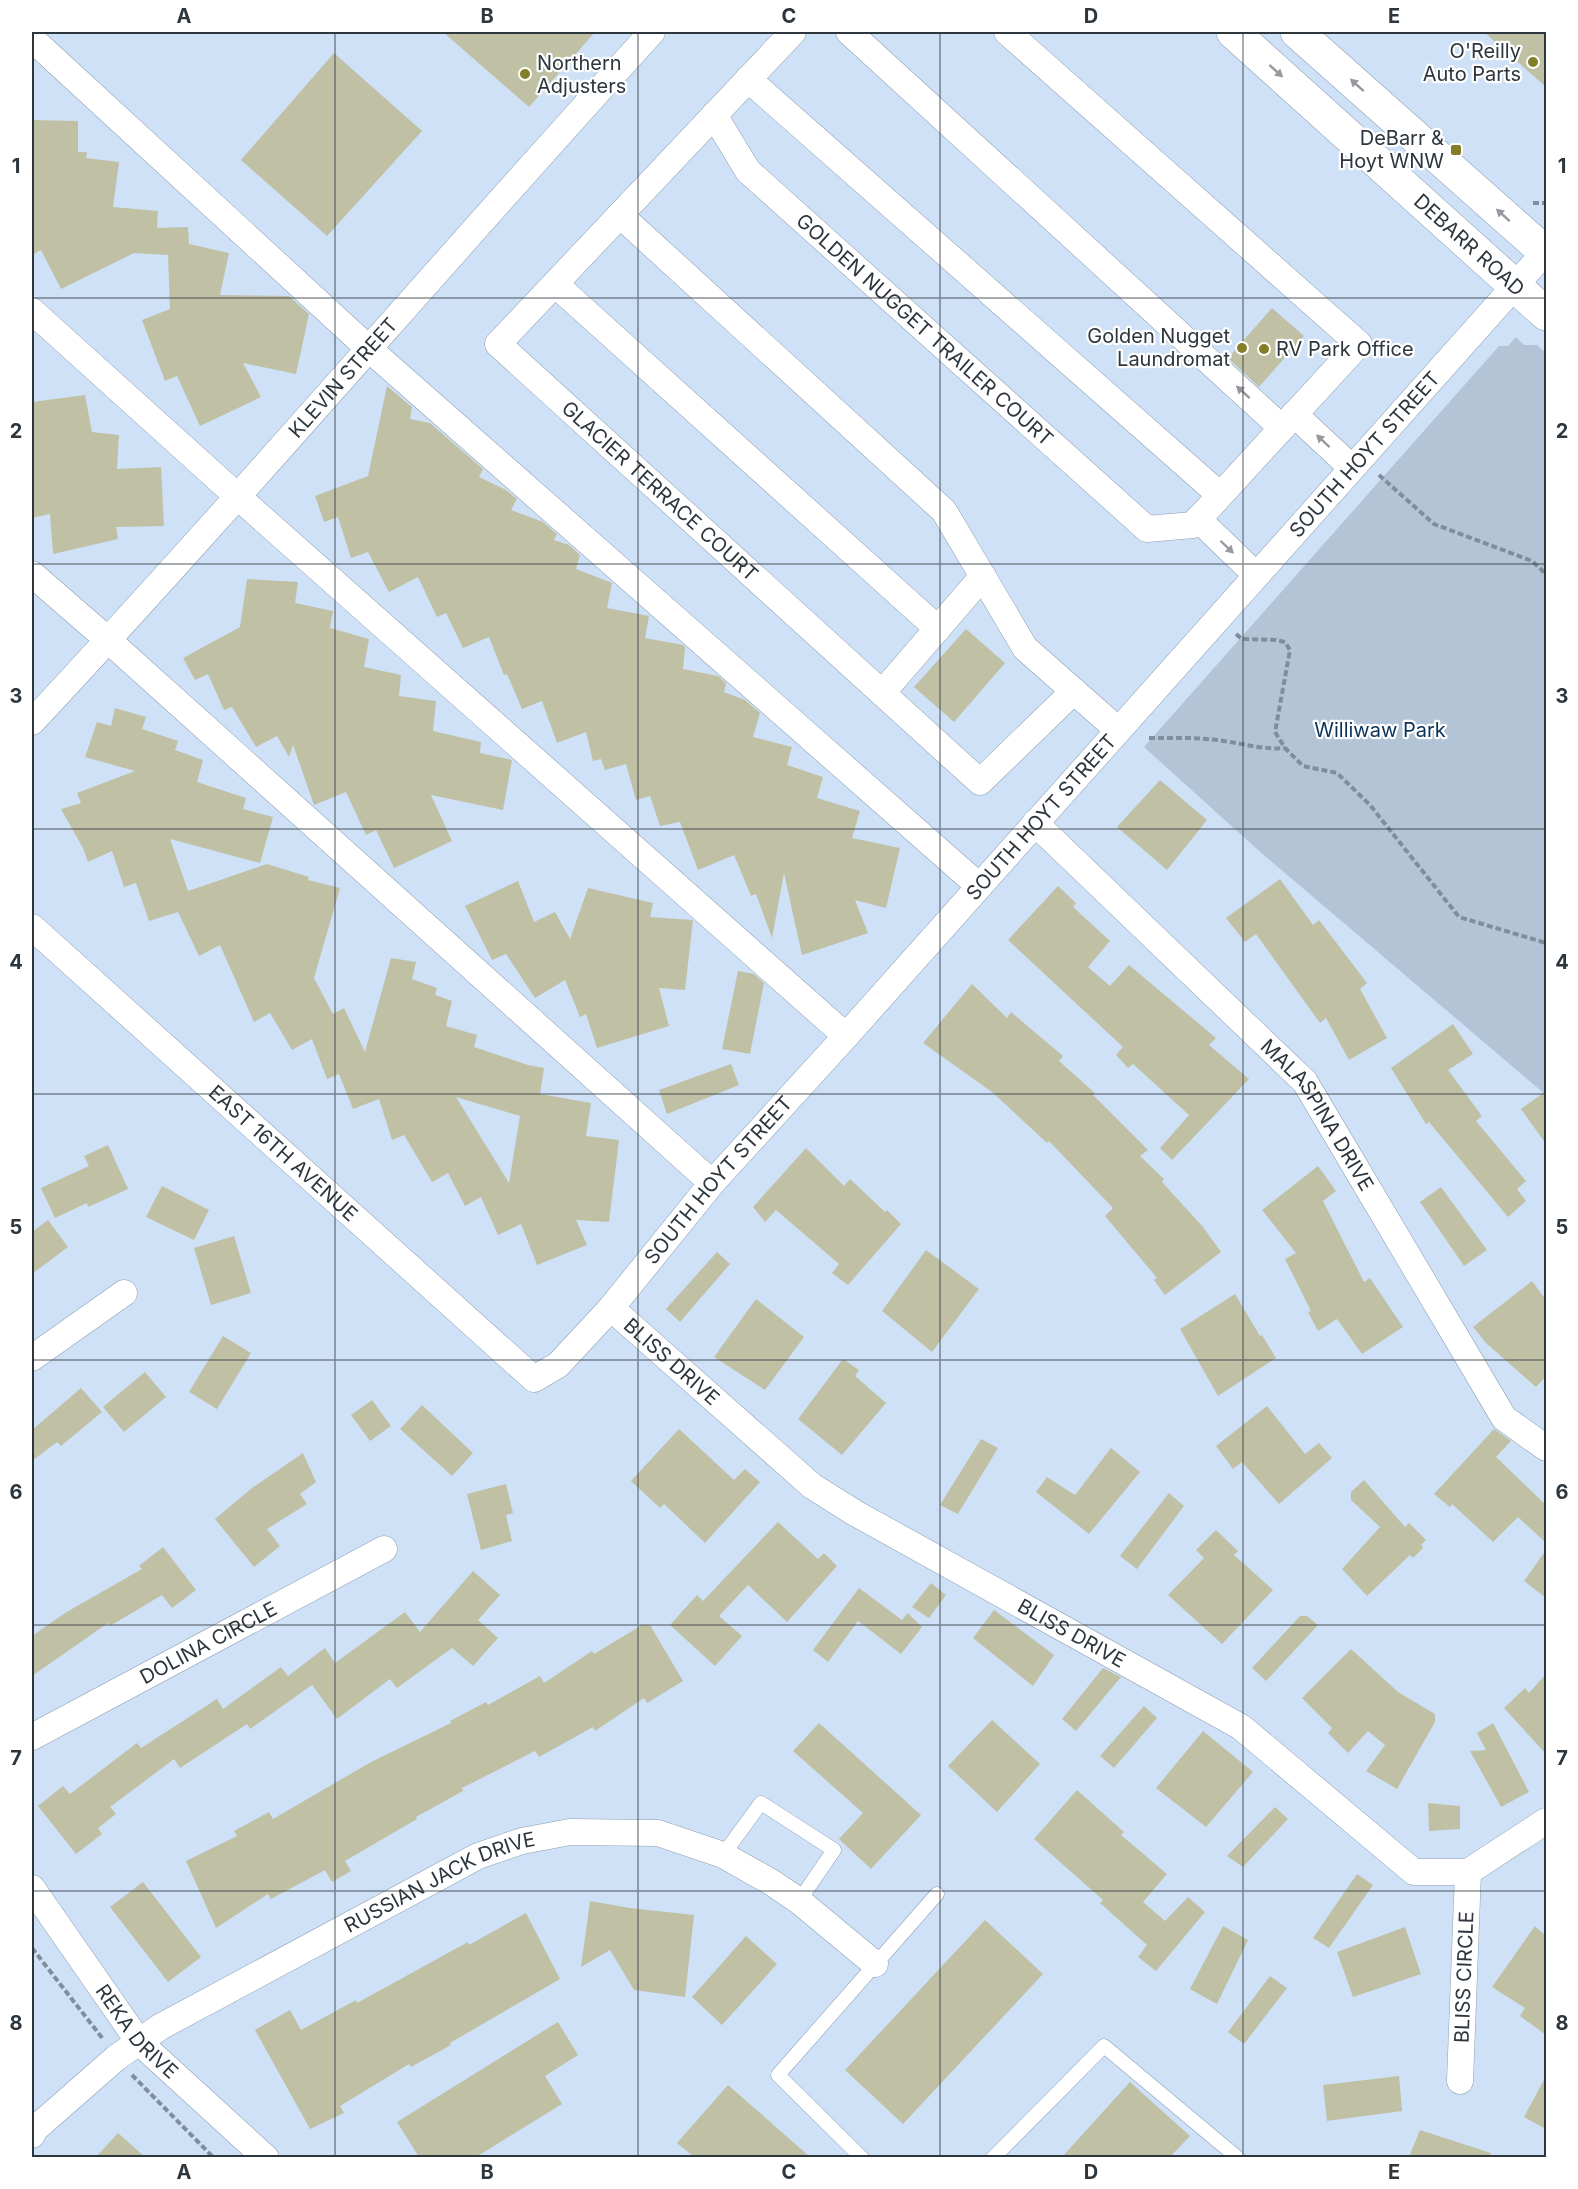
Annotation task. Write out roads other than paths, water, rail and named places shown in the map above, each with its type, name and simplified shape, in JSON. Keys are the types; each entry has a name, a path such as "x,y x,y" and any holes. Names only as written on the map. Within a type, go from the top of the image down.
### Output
{"main road":[{"name":"DEBARR ROAD","path":"1233,32 1546,314"},
{"path":"1298,32 1546,252"}],"street":[{"name":"KLEVIN STREET","path":"32,722 652,32"},
{"path":"714,116 793,32"},
{"path":"849,32 1204,357 1288,421 1357,463"},
{"path":"1007,32 1359,344 1198,519 1256,575"},
{"path":"32,39 368,348 979,886"},
{"path":"748,79 1220,495"},
{"name":"GLACIER TERRACE COURT","path":"714,116 498,344 980,782 1074,691"},
{"name":"GOLDEN NUGGET TRAILER COURT","path":"714,116 748,171 1147,529 1193,525 1198,519"},
{"path":"620,215 944,511 1025,648 1118,730"},
{"name":"SOUTH HOYT STREET","path":"534,1379 558,1365 611,1308 712,1183 1546,252"},
{"path":"555,284 938,629"},
{"path":"32,311 237,496 846,1036"},
{"path":"32,574 712,1183"},
{"path":"882,693 983,576"},
{"name":"MALASPINA DRIVE","path":"1035,823 1305,1082 1504,1418 1546,1448"},
{"name":"EAST 16TH AVENUE","path":"32,927 534,1379"},
{"path":"32,1358 124,1293"},
{"name":"BLISS DRIVE","path":"611,1308 812,1486 855,1513 1241,1727 1414,1872 1468,1872"},
{"name":"DOLINA CIRCLE","path":"32,1737 384,1549"},
{"path":"1468,1872 1546,1821"},
{"name":"RUSSIAN JACK DRIVE","path":"32,2135 35,2129 116,2058 160,2026 467,1862 522,1841 570,1832 658,1833 723,1855 799,1901 875,1964"},
{"name":"BLISS CIRCLE","path":"1460,2081 1468,1872"},
{"name":"REKA DRIVE","path":"32,1888 139,2042 266,2157"}],"lane":[{"path":"723,1855 761,1803 834,1850 799,1901"},
{"path":"862,2157 778,2075 937,1894"},
{"path":"993,2157 1104,2046 1235,2156"}],"place":[{"name":"O'Reilly Auto Parts","path":"1533,62"},
{"name":"Northern Adjusters","path":"525,74"},
{"name":"DeBarr & Hoyt WNW","path":"1456,150"},
{"name":"Golden Nugget Laundromat","path":"1242,348"},
{"name":"RV Park Office","path":"1264,349"}],"park label":[{"name":"Williwaw Park","path":"1380,730"}]}
